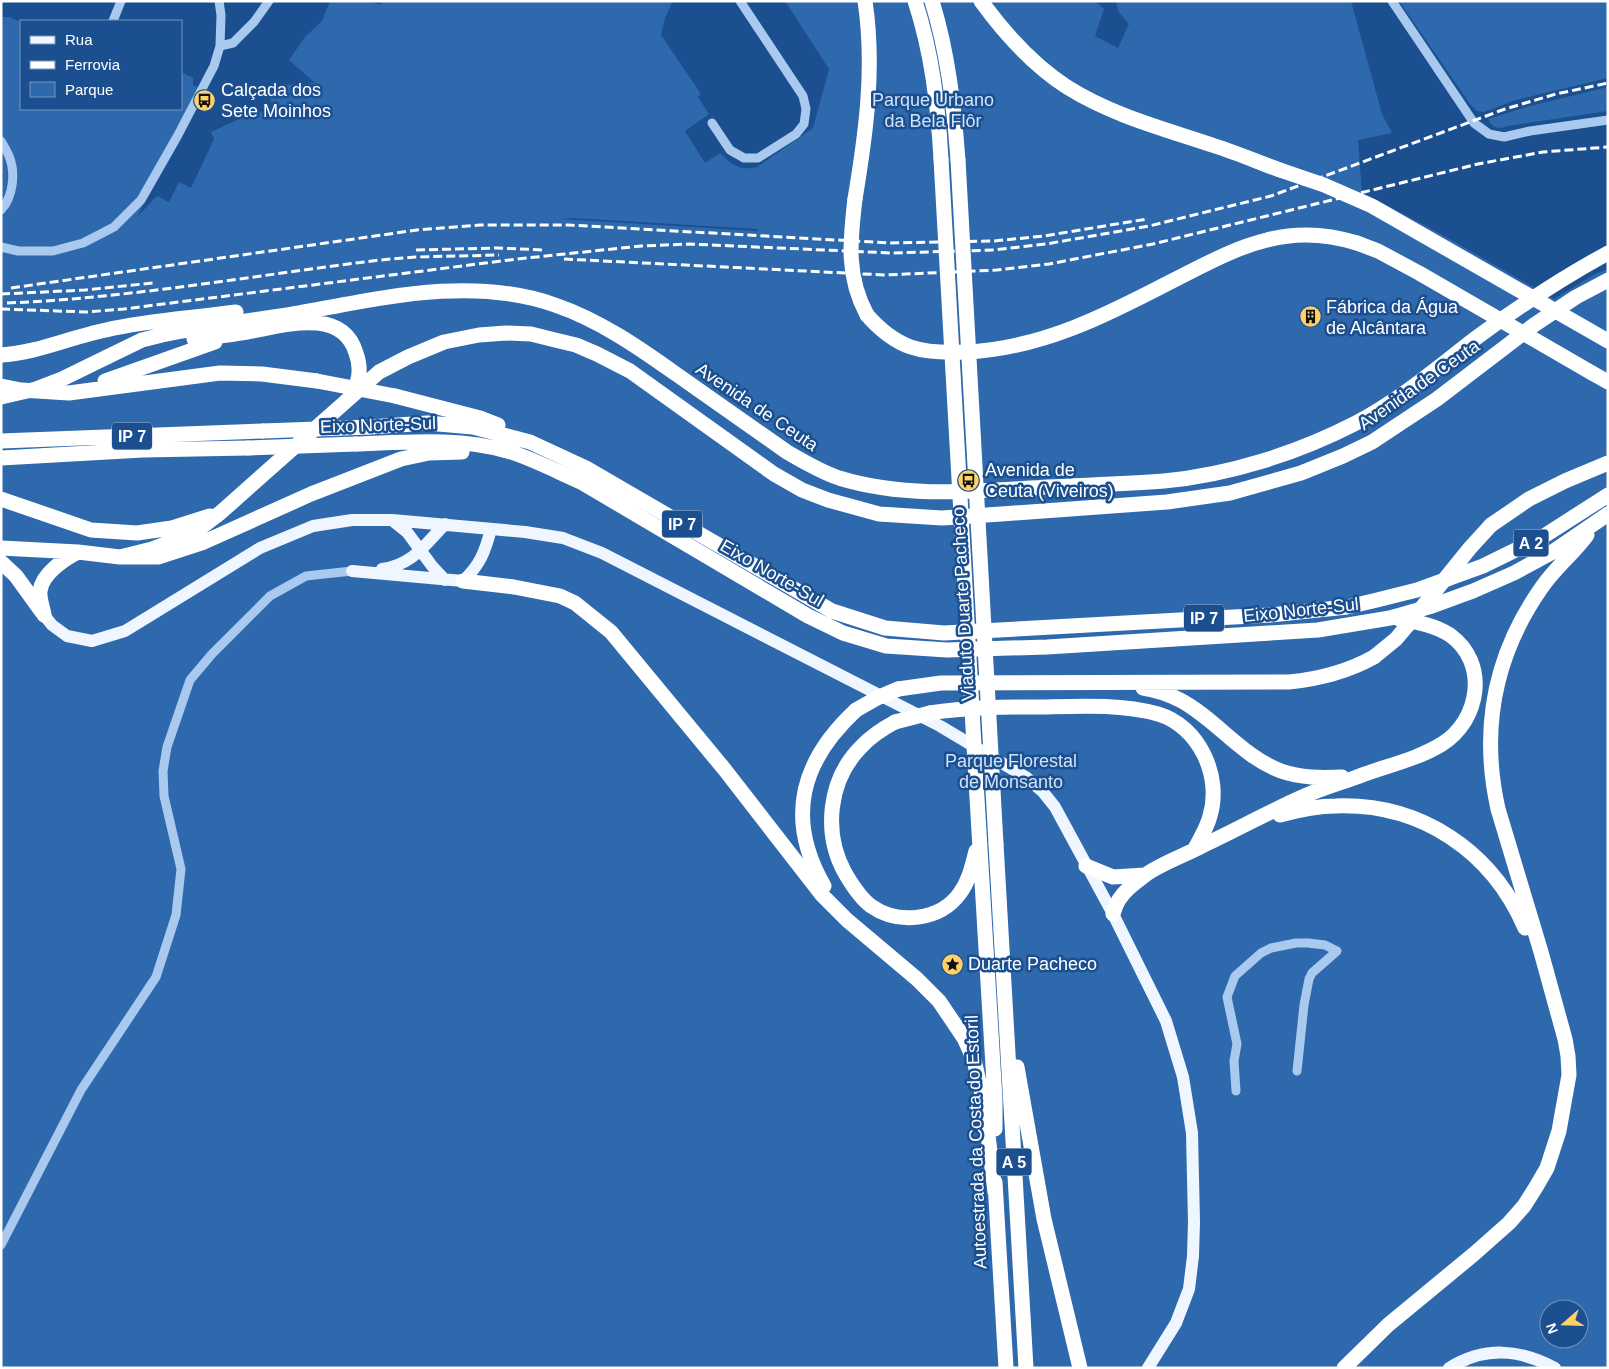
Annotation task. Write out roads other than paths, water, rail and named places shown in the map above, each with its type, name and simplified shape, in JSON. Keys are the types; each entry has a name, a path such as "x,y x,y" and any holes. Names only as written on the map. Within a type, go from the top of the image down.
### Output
{"highway":[{"path":"865,1 868,25 870,89 855,199 851,266 856,290 867,315 886,333 899,342 915,349 940,353 992,350 1030,343 1076,328 1120,308 1218,258 1250,245 1286,236 1307,235 1329,237 1357,243 1378,251 1608,382"},
{"name":"Viaduto Duarte Pacheco","path":"916,1 932,66 939,121 978,824 985,914"},
{"name":"Viaduto Duarte Pacheco","path":"932,1 952,92 958,160 1002,957"},
{"path":"981,1 1008,35 1034,61 1060,82 1082,96 1144,124 1215,146 1324,185 1372,206 1608,341"},
{"name":"Avenida de Ceuta","path":"382,298 439,291 473,291 513,295 553,304 589,319 643,351 787,452 810,466 838,478 893,490 934,493 1166,481 1226,470 1288,452 1331,435 1386,406 1519,308 1608,253"},
{"name":"Avenida de Ceuta","path":"120,557 152,549 199,529 220,513 379,372 444,342 506,333 531,334 576,345 630,372 774,474 802,490 828,500 879,514 942,518 1167,502 1230,493 1301,473 1372,442 1401,424 1534,325 1576,297 1608,280"},
{"path":"1,355 27,351 94,332 129,325 382,298"},
{"path":"1,397 36,389 62,379 133,344 162,335 382,298"},
{"path":"107,357 187,339 238,334 312,322 328,325 340,330 353,344 358,361 358,378 356,387 348,399"},
{"path":"68,393 131,373 238,334"},
{"path":"630,372 643,351"},
{"path":"1,386 21,390 68,393 220,373 262,374 317,381 395,396 480,418 499,425 530,442"},
{"name":"Eixo Norte-Sul","path":"1,441 370,427 428,423 473,427 530,442 586,468 832,611 884,628 950,633 1270,615 1347,606 1396,596 1447,580"},
{"path":"1331,435 1343,456"},
{"name":"Eixo Norte-Sul","path":"1,458 144,450 421,442 463,444 492,448 530,459 581,482 808,616 843,633 886,646 947,650 1047,647 1300,632 1390,618 1453,599"},
{"path":"1,548 78,552 120,557 158,557 177,552 231,531 311,494 401,459 429,453 449,452 530,459"},
{"path":"774,474 787,452"},
{"path":"863,934 834,900 817,874 807,844 803,812 804,795 811,770 826,742 856,710 898,689 941,683 1289,682 1312,680 1348,670 1374,657 1396,639 1491,525 1529,499 1608,462"},
{"name":"A 2","path":"1447,580 1484,566 1527,545 1561,526 1608,495"},
{"path":"1,499 91,530 137,534 172,528 220,513"},
{"path":"1344,1368 1366,1345 1400,1315 1492,1239 1524,1206 1547,1168 1555,1147 1569,1075 1568,1056 1544,960 1498,809 1492,774 1490,732 1497,685 1506,652 1514,635 1532,602 1547,580 1602,518"},
{"name":"A 2","path":"1453,599 1493,583 1534,563 1567,543 1602,518"},
{"path":"44,615 40,591 48,574 64,559 78,552"},
{"path":"1,562 16,576 44,615"},
{"path":"463,581 514,587 560,596 575,603 611,632 724,770 822,895 863,934 928,989 964,1038 974,1060 984,1103 995,1192"},
{"path":"1113,914 1121,897 1145,875 1306,796 1409,759 1442,744 1462,725 1472,708 1476,683 1472,664 1468,656 1449,635 1430,626 1390,618"},
{"path":"1117,682 1156,690 1180,700 1252,755 1282,771 1315,778 1361,775"},
{"path":"979,840 971,871 965,884 959,894 948,905 938,911 912,918 897,917 882,912 870,905 858,893 841,866 834,850 831,832 834,798 838,782 851,758 872,736 895,722 930,713 953,710 1032,707 1134,709 1160,714 1187,731 1197,744 1210,768 1213,791 1210,815 1194,850"},
{"path":"1252,822 1318,807 1338,806 1394,812 1428,824 1458,842 1475,856 1506,889 1516,907 1537,957 1558,1034 1564,1068 1565,1094"},
{"path":"1086,866 1113,877 1145,875"},
{"name":"Autoestrada da Costa do Estoril","path":"985,914 995,1100 995,1192 1006,1368"},
{"path":"1002,957 1017,1069 1032,1160 1044,1219 1080,1368"},
{"name":"Autoestrada da Costa do Estoril","path":"1002,957 1026,1368"}],"main road":[{"path":"44,615 52,625 67,636 92,641 124,631 260,548 312,526 352,520 392,520 445,524 563,538 602,553 940,726 1027,778 1043,792 1055,807 1113,914 1166,1021 1182,1077 1192,1133 1193,1256 1189,1289 1176,1323 1148,1368"},
{"path":"392,520 407,532 445,580"},
{"path":"352,571 396,567 407,562 445,524"},
{"path":"352,571 463,581 475,570 486,550 490,530"},
{"path":"1449,1368 1472,1357 1501,1352 1530,1356 1555,1368"}],"street":[{"path":"113,20 121,1"},
{"path":"1,248 53,250 83,243 114,227 141,200 199,97 214,66 220,46 221,15 219,1"},
{"path":"220,46 232,43 254,22 269,1"},
{"path":"712,123 730,150 744,158 758,158 796,134 804,124 806,109 803,96 740,1"},
{"path":"1392,1 1474,123 1483,132 1504,137 1530,131 1608,120"},
{"path":"1,142 10,157 13,178 8,202 1,210"},
{"path":"1,1245 81,1090 156,977 176,915 182,869 164,796 163,771 167,747 190,680 212,654 270,596 306,576 352,571"},
{"path":"1236,1091 1234,1061 1237,1044 1226,997 1235,976 1261,953 1272,948 1308,942 1325,945 1337,951 1312,973 1309,979 1304,1005 1297,1071"}],"railway":[{"path":"1,309 87,312 124,309 517,259 641,246 690,244 891,253 994,250 1046,244 1149,226 1271,196 1505,109 1556,94 1608,83"},
{"path":"564,259 885,275 997,270 1049,264 1153,244 1478,164 1543,152 1608,147"},
{"path":"11,288 417,230 480,225 568,225 890,243 994,241 1044,236 1147,219"},
{"path":"416,250 497,248 544,250"},
{"path":"7,303 147,291 380,260 415,257 499,255"},
{"path":"1,294 85,290 153,283"}],"place":[{"name":"Calçada dos Sete Moinhos","path":"205,100"},
{"name":"Fábrica da Água de Alcântara","path":"1310,317"},
{"name":"Avenida de Ceuta (Viveiros)","path":"969,480"},
{"name":"Duarte Pacheco","path":"952,964"}],"park label":[{"name":"Parque Urbano da Bela Flôr","path":"933,110"},
{"name":"Parque Florestal de Monsanto","path":"1011,771"}]}
